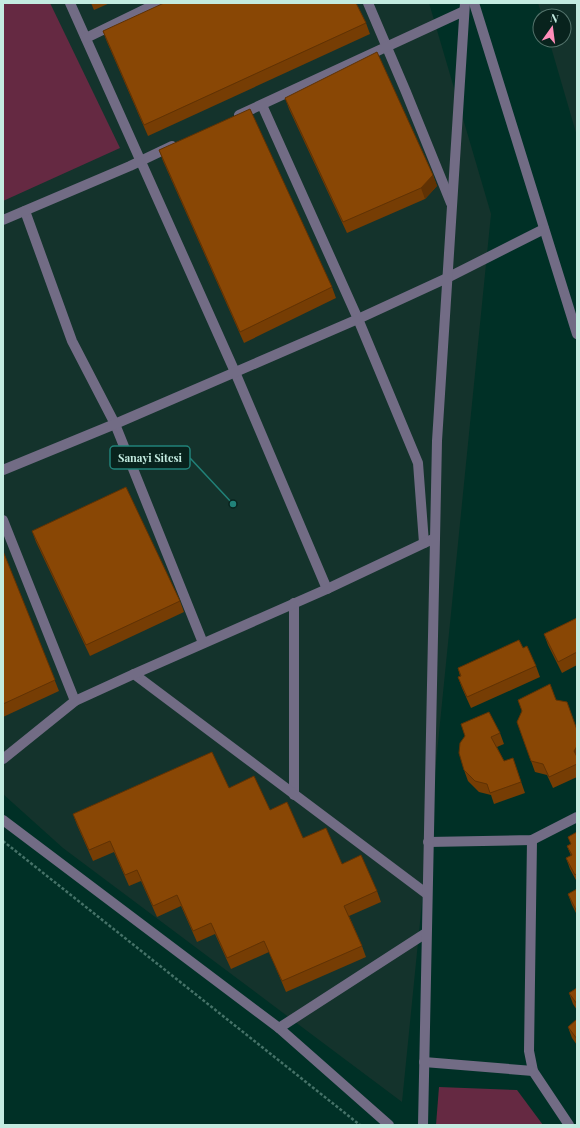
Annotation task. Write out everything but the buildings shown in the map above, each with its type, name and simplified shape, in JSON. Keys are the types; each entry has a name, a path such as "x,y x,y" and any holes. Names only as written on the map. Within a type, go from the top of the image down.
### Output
{"street":[{"path":"70,3 234,372 327,589"},
{"path":"86,38 158,3"},
{"path":"368,3 452,205"},
{"path":"474,3 577,334"},
{"path":"234,118 387,47 465,7"},
{"path":"423,1125 436,441 465,7"},
{"path":"262,105 358,319 418,463 424,543"},
{"path":"3,220 184,141"},
{"path":"25,211 72,341 115,424 203,643"},
{"path":"3,470 115,424 358,319 447,278 544,229"},
{"path":"3,520 75,701"},
{"path":"3,759 75,701 327,589 435,538"},
{"path":"294,603 294,795"},
{"path":"134,674 427,894"},
{"path":"428,842 532,840 577,817"},
{"path":"3,820 279,1028 389,1125"},
{"path":"532,840 529,1051 533,1071 569,1125"},
{"path":"279,1028 426,933"},
{"path":"424,1062 533,1071"}],"path":[{"path":"3,840 360,1125"}],"shaded area":[{"path":"3,3 429,3 491,214 402,1102 63,848 3,794"},
{"path":"3,3 50,3 120,148 3,201"},
{"path":"538,3 577,3 577,136 551,48 572,48 572,8 540,8"},
{"path":"439,1087 517,1090 543,1125 436,1125"}],"place":[{"name":"Sanayi Sitesi","path":"233,504"}]}
